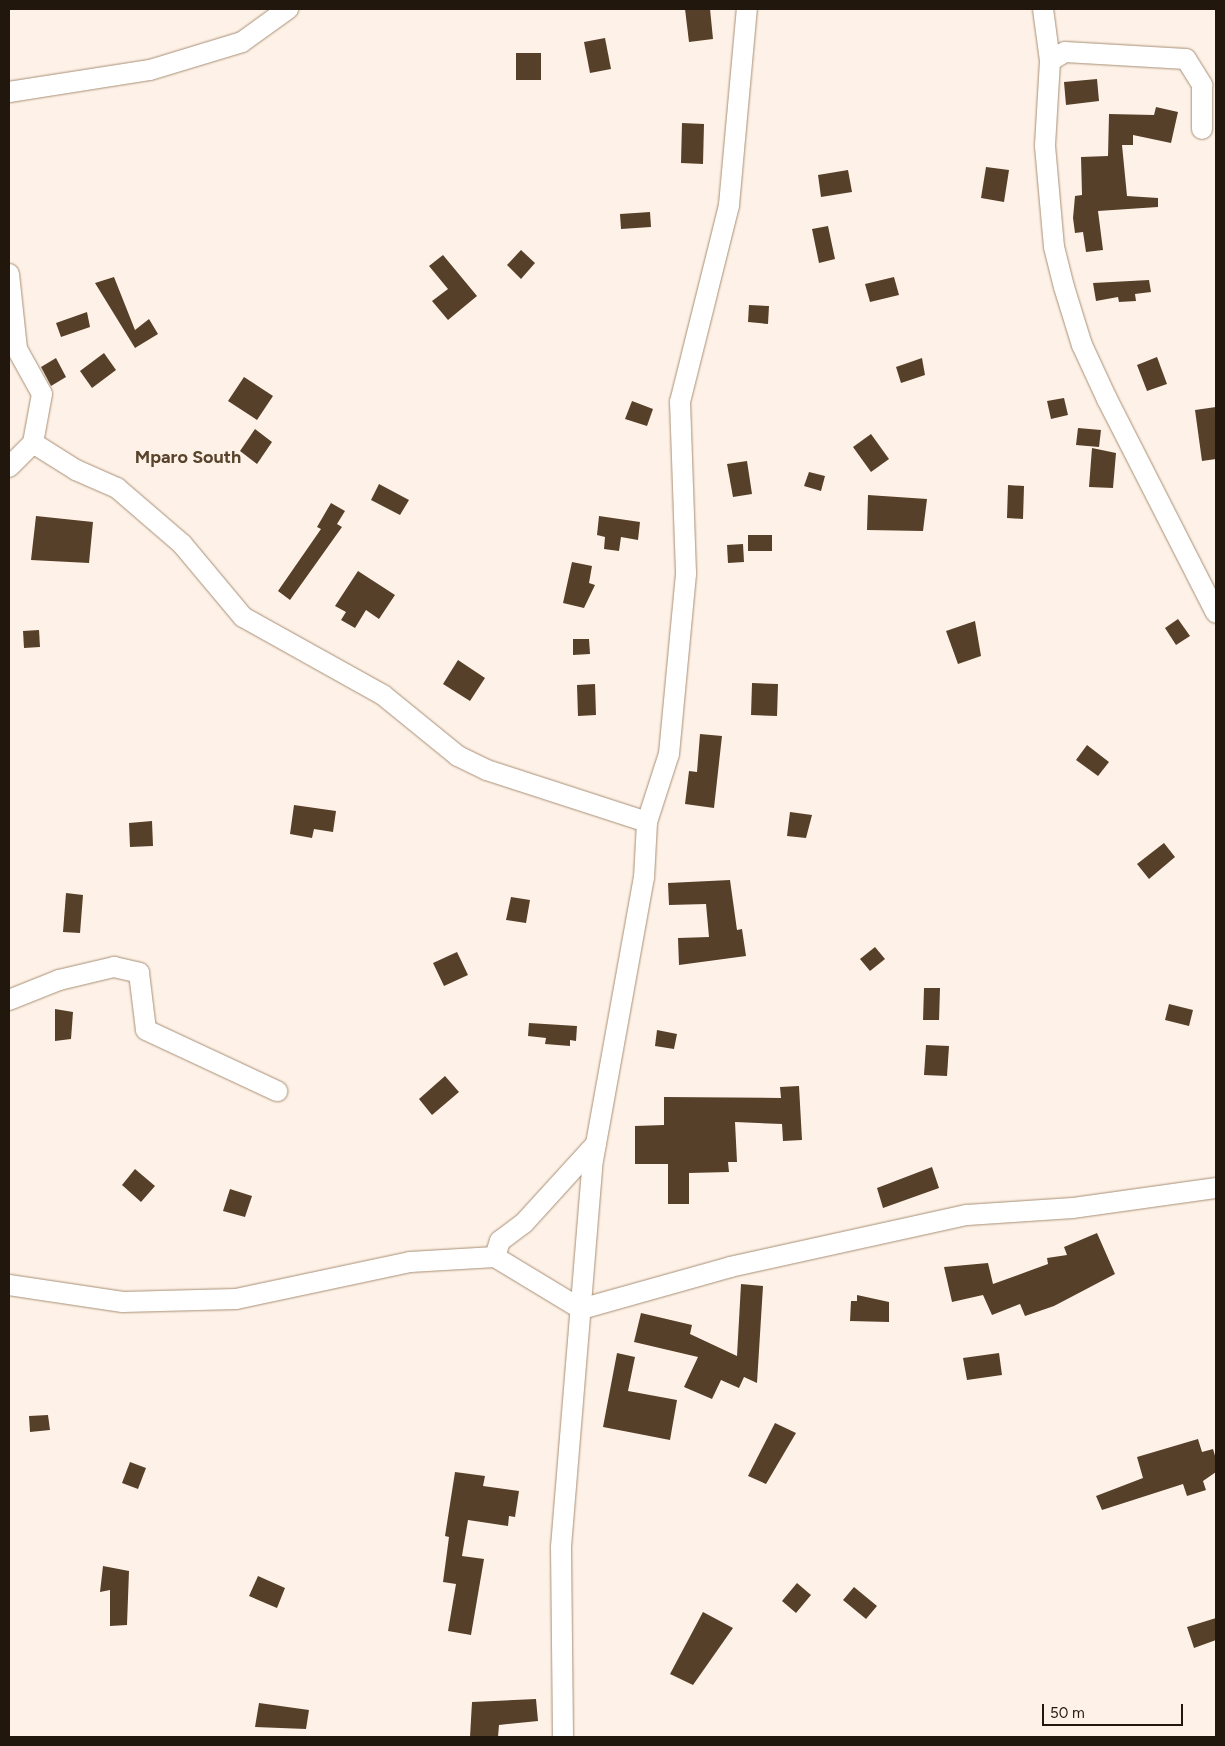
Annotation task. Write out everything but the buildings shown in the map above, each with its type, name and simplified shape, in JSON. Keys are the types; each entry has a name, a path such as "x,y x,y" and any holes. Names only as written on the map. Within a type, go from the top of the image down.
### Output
{"street":[{"path":"9,92 150,70 242,42 288,9"},
{"path":"563,1737 561,1547 580,1309 596,1144 644,878 647,822 669,754 686,573 680,402 729,205 747,9"},
{"path":"1043,9 1050,61 1045,146 1054,247 1064,287 1082,345 1130,448 1216,613"},
{"path":"1050,61 1065,52 1186,59 1202,85 1202,130"},
{"path":"9,274 17,349 42,394 32,443 9,467"},
{"path":"32,443 76,470 118,488 151,515 182,544 243,617 383,695 458,756 486,770 647,822"},
{"path":"9,1000 59,980 114,967 140,974 146,1030 277,1091"},
{"path":"495,1257 500,1241 538,1209 596,1144"},
{"path":"9,1285 123,1302 236,1298 410,1262 495,1257 580,1309 730,1267 967,1215 1073,1208 1216,1188"}],"district":[{"name":"Mparo South","path":"188,457"}]}
